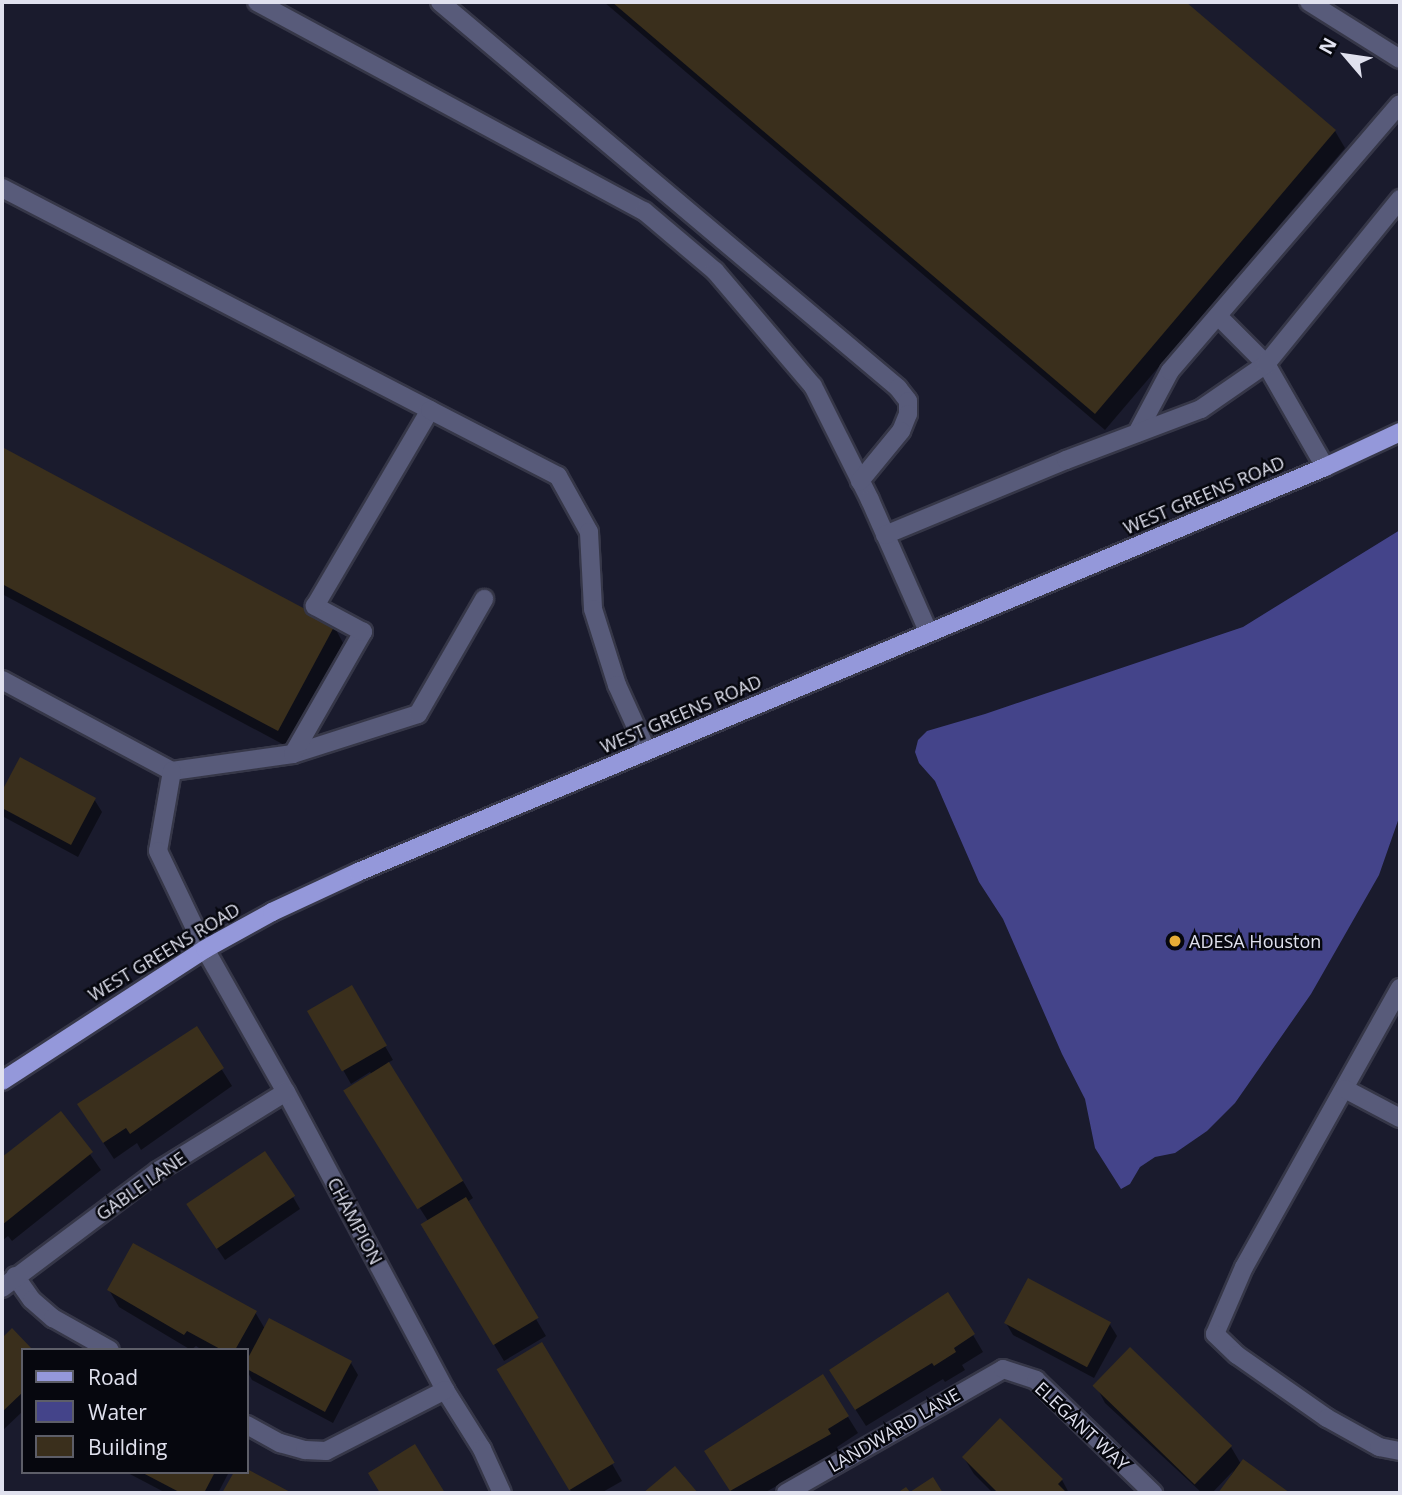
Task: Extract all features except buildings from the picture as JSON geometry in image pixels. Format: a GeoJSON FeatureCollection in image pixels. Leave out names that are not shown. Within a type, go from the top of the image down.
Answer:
{"type":"FeatureCollection","features":[{"type":"Feature","properties":{"kind":"main road","name":"WEST GREENS ROAD"},"geometry":{"type":"LineString","coordinates":[[2,1081],[205,949],[272,912],[358,872],[1325,467],[1400,432]]}},
{"type":"Feature","properties":{"kind":"street"},"geometry":{"type":"LineString","coordinates":[[257,2],[644,211],[715,271],[813,386],[860,481],[929,633]]}},
{"type":"Feature","properties":{"kind":"street"},"geometry":{"type":"LineString","coordinates":[[440,2],[898,388],[908,401],[908,414],[901,430],[860,481]]}},
{"type":"Feature","properties":{"kind":"street"},"geometry":{"type":"LineString","coordinates":[[1308,2],[1400,59]]}},
{"type":"Feature","properties":{"kind":"street"},"geometry":{"type":"LineString","coordinates":[[1138,433],[1170,371],[1400,104]]}},
{"type":"Feature","properties":{"kind":"street"},"geometry":{"type":"LineString","coordinates":[[2,188],[558,476],[589,532],[593,609],[617,685],[647,751]]}},
{"type":"Feature","properties":{"kind":"street"},"geometry":{"type":"LineString","coordinates":[[644,211],[662,189]]}},
{"type":"Feature","properties":{"kind":"street"},"geometry":{"type":"LineString","coordinates":[[885,535],[1201,409],[1266,365],[1400,199]]}},
{"type":"Feature","properties":{"kind":"street"},"geometry":{"type":"LineString","coordinates":[[1218,316],[1266,365],[1325,467]]}},
{"type":"Feature","properties":{"kind":"street"},"geometry":{"type":"LineString","coordinates":[[293,754],[363,632],[315,606],[430,410]]}},
{"type":"Feature","properties":{"kind":"street"},"geometry":{"type":"LineString","coordinates":[[2,680],[172,771],[293,754],[418,714],[484,599]]}},
{"type":"Feature","properties":{"kind":"street","name":"CHAMPION"},"geometry":{"type":"LineString","coordinates":[[172,771],[158,850],[205,949],[286,1092],[445,1390],[482,1449],[502,1493]]}},
{"type":"Feature","properties":{"kind":"street"},"geometry":{"type":"LineString","coordinates":[[1400,988],[1244,1267],[1215,1334],[1237,1355],[1327,1418],[1379,1447],[1400,1451]]}},
{"type":"Feature","properties":{"kind":"street"},"geometry":{"type":"LineString","coordinates":[[1345,1089],[1400,1118]]}},
{"type":"Feature","properties":{"kind":"street","name":"GABLE LANE"},"geometry":{"type":"LineString","coordinates":[[8,1282],[158,1171],[286,1092]]}},
{"type":"Feature","properties":{"kind":"street"},"geometry":{"type":"LineString","coordinates":[[8,1282],[53,1318],[106,1348]]}},
{"type":"Feature","properties":{"kind":"street","name":"LANDWARD LANE"},"geometry":{"type":"LineString","coordinates":[[786,1493],[1003,1369]]}},
{"type":"Feature","properties":{"kind":"street","name":"ELEGANT WAY"},"geometry":{"type":"LineString","coordinates":[[1003,1369],[1036,1380],[1153,1493]]}},
{"type":"Feature","properties":{"kind":"street"},"geometry":{"type":"LineString","coordinates":[[248,1426],[280,1443],[305,1450],[326,1451],[445,1390]]}},
{"type":"Feature","properties":{"kind":"water"},"geometry":{"type":"Polygon","coordinates":[[[1400,530],[1400,815],[1379,875],[1311,994],[1235,1103],[1207,1131],[1175,1153],[1155,1157],[1140,1167],[1130,1184],[1121,1189],[1095,1148],[1085,1099],[1062,1054],[1003,919],[979,882],[935,781],[919,763],[915,752],[918,740],[927,731],[1243,627],[1400,530]]]}},
{"type":"Feature","properties":{"kind":"place","name":"ADESA Houston"},"geometry":{"type":"Point","coordinates":[1175,941]}}]}
